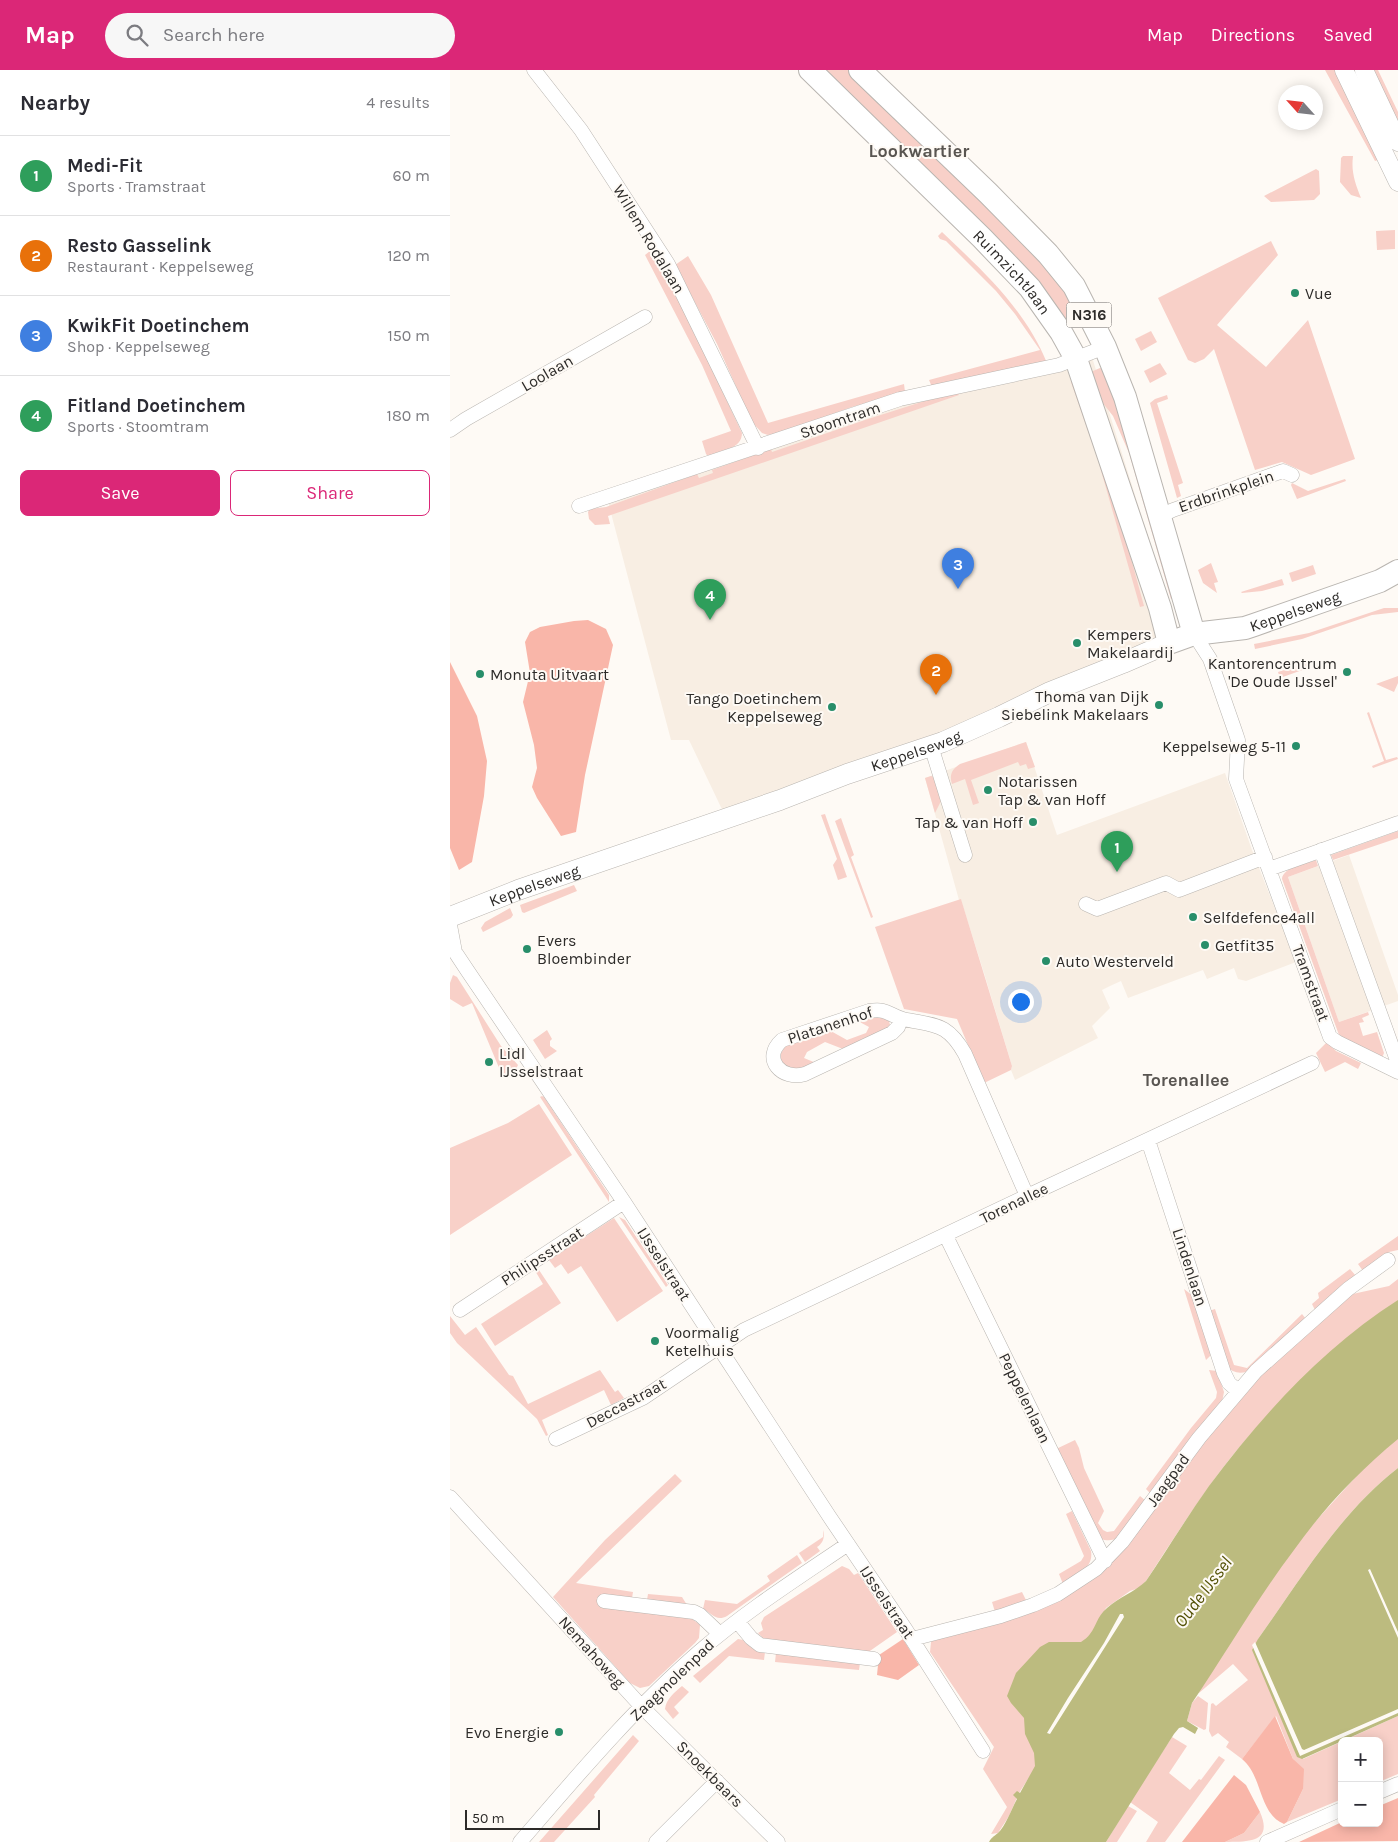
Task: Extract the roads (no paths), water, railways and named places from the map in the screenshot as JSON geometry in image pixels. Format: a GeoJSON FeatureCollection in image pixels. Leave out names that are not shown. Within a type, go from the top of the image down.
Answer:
{"type":"FeatureCollection","features":[{"type":"Feature","properties":{"kind":"main road","name":"Ruimzichtlaan"},"geometry":{"type":"LineString","coordinates":[[810,70],[982,238],[1030,288],[1061,332],[1076,359],[1160,608],[1169,643]]}},
{"type":"Feature","properties":{"kind":"main road","name":"N316"},"geometry":{"type":"LineString","coordinates":[[860,70],[988,193],[1048,254],[1074,286],[1105,347],[1125,397],[1194,634]]}},
{"type":"Feature","properties":{"kind":"main road","name":"Keppelseweg"},"geometry":{"type":"LineString","coordinates":[[450,917],[518,890],[931,746],[999,717],[1050,692],[1194,634],[1245,628],[1392,579]]}},
{"type":"Feature","properties":{"kind":"street","name":"Willem Rodalaan"},"geometry":{"type":"LineString","coordinates":[[534,70],[581,130],[668,264],[758,448]]}},
{"type":"Feature","properties":{"kind":"street"},"geometry":{"type":"LineString","coordinates":[[1344,70],[1398,182]]}},
{"type":"Feature","properties":{"kind":"street"},"geometry":{"type":"LineString","coordinates":[[1364,70],[1398,142]]}},
{"type":"Feature","properties":{"kind":"street","name":"Loolaan"},"geometry":{"type":"LineString","coordinates":[[450,430],[645,317]]}},
{"type":"Feature","properties":{"kind":"street","name":"Stoomtram"},"geometry":{"type":"LineString","coordinates":[[579,506],[758,448],[900,399],[1059,365],[1105,347]]}},
{"type":"Feature","properties":{"kind":"street","name":"Erdbrinkplein"},"geometry":{"type":"LineString","coordinates":[[1160,516],[1284,471],[1292,475]]}},
{"type":"Feature","properties":{"kind":"street","name":"Tramstraat"},"geometry":{"type":"LineString","coordinates":[[1194,634],[1210,659],[1236,734],[1238,740],[1236,779],[1330,1037],[1398,1072]]}},
{"type":"Feature","properties":{"kind":"street"},"geometry":{"type":"LineString","coordinates":[[931,746],[965,855]]}},
{"type":"Feature","properties":{"kind":"street"},"geometry":{"type":"LineString","coordinates":[[1086,904],[1097,909],[1166,883],[1179,890],[1267,863],[1321,850],[1398,823]]}},
{"type":"Feature","properties":{"kind":"street"},"geometry":{"type":"LineString","coordinates":[[1321,850],[1398,1063]]}},
{"type":"Feature","properties":{"kind":"street","name":"IJsselstraat"},"geometry":{"type":"LineString","coordinates":[[450,926],[456,952],[467,970],[624,1202],[912,1639],[983,1751]]}},
{"type":"Feature","properties":{"kind":"street","name":"Platanenhof"},"geometry":{"type":"LineString","coordinates":[[901,1018],[898,1027],[892,1033],[796,1077],[781,1071],[772,1057],[774,1050],[782,1040],[869,1011],[880,1009],[901,1018],[940,1026],[958,1041],[1027,1196]]}},
{"type":"Feature","properties":{"kind":"street","name":"Torenallee"},"geometry":{"type":"LineString","coordinates":[[719,1348],[744,1330],[1312,1063]]}},
{"type":"Feature","properties":{"kind":"street","name":"Lindenlaan"},"geometry":{"type":"LineString","coordinates":[[1148,1140],[1224,1373],[1229,1383],[1238,1390]]}},
{"type":"Feature","properties":{"kind":"street","name":"Philipsstraat"},"geometry":{"type":"LineString","coordinates":[[460,1310],[624,1202]]}},
{"type":"Feature","properties":{"kind":"street","name":"Peppelenlaan"},"geometry":{"type":"LineString","coordinates":[[946,1236],[1105,1561]]}},
{"type":"Feature","properties":{"kind":"street","name":"Jaagpad"},"geometry":{"type":"LineString","coordinates":[[912,1639],[1001,1616],[1033,1605],[1058,1594],[1083,1579],[1105,1561],[1122,1542],[1199,1438],[1256,1371],[1326,1307],[1368,1273],[1388,1260]]}},
{"type":"Feature","properties":{"kind":"street","name":"Deccastraat"},"geometry":{"type":"LineString","coordinates":[[556,1439],[643,1398],[719,1348]]}},
{"type":"Feature","properties":{"kind":"street","name":"Nemahoweg"},"geometry":{"type":"LineString","coordinates":[[450,1497],[642,1707]]}},
{"type":"Feature","properties":{"kind":"street","name":"Zaagmolenpad"},"geometry":{"type":"LineString","coordinates":[[520,1842],[600,1751],[681,1669],[720,1634],[760,1603],[848,1544]]}},
{"type":"Feature","properties":{"kind":"street"},"geometry":{"type":"LineString","coordinates":[[604,1601],[694,1612],[720,1634]]}},
{"type":"Feature","properties":{"kind":"street"},"geometry":{"type":"LineString","coordinates":[[737,1621],[751,1638],[760,1645],[874,1659]]}},
{"type":"Feature","properties":{"kind":"street","name":"Snoekbaars"},"geometry":{"type":"LineString","coordinates":[[642,1707],[778,1842]]}},
{"type":"Feature","properties":{"kind":"street"},"geometry":{"type":"LineString","coordinates":[[656,1842],[717,1781]]}},
{"type":"Feature","properties":{"kind":"street"},"geometry":{"type":"LineString","coordinates":[[1383,1790],[1398,1784]]}},
{"type":"Feature","properties":{"kind":"street"},"geometry":{"type":"LineString","coordinates":[[1268,1842],[1338,1811]]}},
{"type":"Feature","properties":{"kind":"water","name":"Oude IJssel"},"geometry":{"type":"Polygon","coordinates":[[[1398,1300],[1398,1439],[1369,1464],[1329,1505],[1280,1569],[1192,1703],[1187,1721],[1198,1728],[1195,1734],[1183,1727],[1179,1728],[1174,1734],[1106,1842],[989,1842],[1001,1830],[1017,1799],[1013,1795],[1017,1791],[1020,1793],[1035,1766],[1034,1753],[1025,1734],[1024,1718],[1007,1696],[1016,1673],[1040,1647],[1049,1642],[1081,1642],[1089,1635],[1107,1608],[1146,1581],[1209,1486],[1272,1409],[1295,1384],[1344,1339],[1398,1300]]]}},
{"type":"Feature","properties":{"kind":"water"},"geometry":{"type":"Polygon","coordinates":[[[1398,1468],[1398,1716],[1351,1737],[1338,1737],[1338,1743],[1302,1759],[1297,1757],[1252,1650],[1322,1548],[1339,1526],[1377,1486],[1398,1468]]]}},
{"type":"Feature","properties":{"kind":"place","name":"Vue"},"geometry":{"type":"Point","coordinates":[1295,293]}},
{"type":"Feature","properties":{"kind":"place","name":"KwikFit Doetinchem"},"geometry":{"type":"Point","coordinates":[958,589]}},
{"type":"Feature","properties":{"kind":"place","name":"Fitland Doetinchem"},"geometry":{"type":"Point","coordinates":[710,620]}},
{"type":"Feature","properties":{"kind":"place","name":"Kempers Makelaardij"},"geometry":{"type":"Point","coordinates":[1077,643]}},
{"type":"Feature","properties":{"kind":"place","name":"Kantorencentrum 'De Oude IJssel'"},"geometry":{"type":"Point","coordinates":[1347,672]}},
{"type":"Feature","properties":{"kind":"place","name":"Monuta Uitvaart"},"geometry":{"type":"Point","coordinates":[480,674]}},
{"type":"Feature","properties":{"kind":"place","name":"Resto Gasselink"},"geometry":{"type":"Point","coordinates":[936,695]}},
{"type":"Feature","properties":{"kind":"place","name":"Thoma van Dijk Siebelink Makelaars"},"geometry":{"type":"Point","coordinates":[1159,705]}},
{"type":"Feature","properties":{"kind":"place","name":"Tango Doetinchem Keppelseweg"},"geometry":{"type":"Point","coordinates":[832,707]}},
{"type":"Feature","properties":{"kind":"place","name":"Keppelseweg 5-11"},"geometry":{"type":"Point","coordinates":[1296,746]}},
{"type":"Feature","properties":{"kind":"place","name":"Notarissen Tap & van Hoff"},"geometry":{"type":"Point","coordinates":[988,790]}},
{"type":"Feature","properties":{"kind":"place","name":"Tap & van Hoff"},"geometry":{"type":"Point","coordinates":[1033,822]}},
{"type":"Feature","properties":{"kind":"place","name":"Medi-Fit"},"geometry":{"type":"Point","coordinates":[1117,872]}},
{"type":"Feature","properties":{"kind":"place","name":"Selfdefence4all"},"geometry":{"type":"Point","coordinates":[1193,917]}},
{"type":"Feature","properties":{"kind":"place","name":"Getfit35"},"geometry":{"type":"Point","coordinates":[1205,945]}},
{"type":"Feature","properties":{"kind":"place","name":"Evers Bloembinder"},"geometry":{"type":"Point","coordinates":[527,949]}},
{"type":"Feature","properties":{"kind":"place","name":"Auto Westerveld"},"geometry":{"type":"Point","coordinates":[1046,961]}},
{"type":"Feature","properties":{"kind":"place","name":"Lidl IJsselstraat"},"geometry":{"type":"Point","coordinates":[489,1062]}},
{"type":"Feature","properties":{"kind":"place","name":"Voormalig Ketelhuis"},"geometry":{"type":"Point","coordinates":[655,1341]}},
{"type":"Feature","properties":{"kind":"place","name":"Evo Energie"},"geometry":{"type":"Point","coordinates":[559,1732]}},
{"type":"Feature","properties":{"kind":"district","name":"Lookwartier"},"geometry":{"type":"Point","coordinates":[919,151]}},
{"type":"Feature","properties":{"kind":"district","name":"Torenallee"},"geometry":{"type":"Point","coordinates":[1186,1080]}}]}
